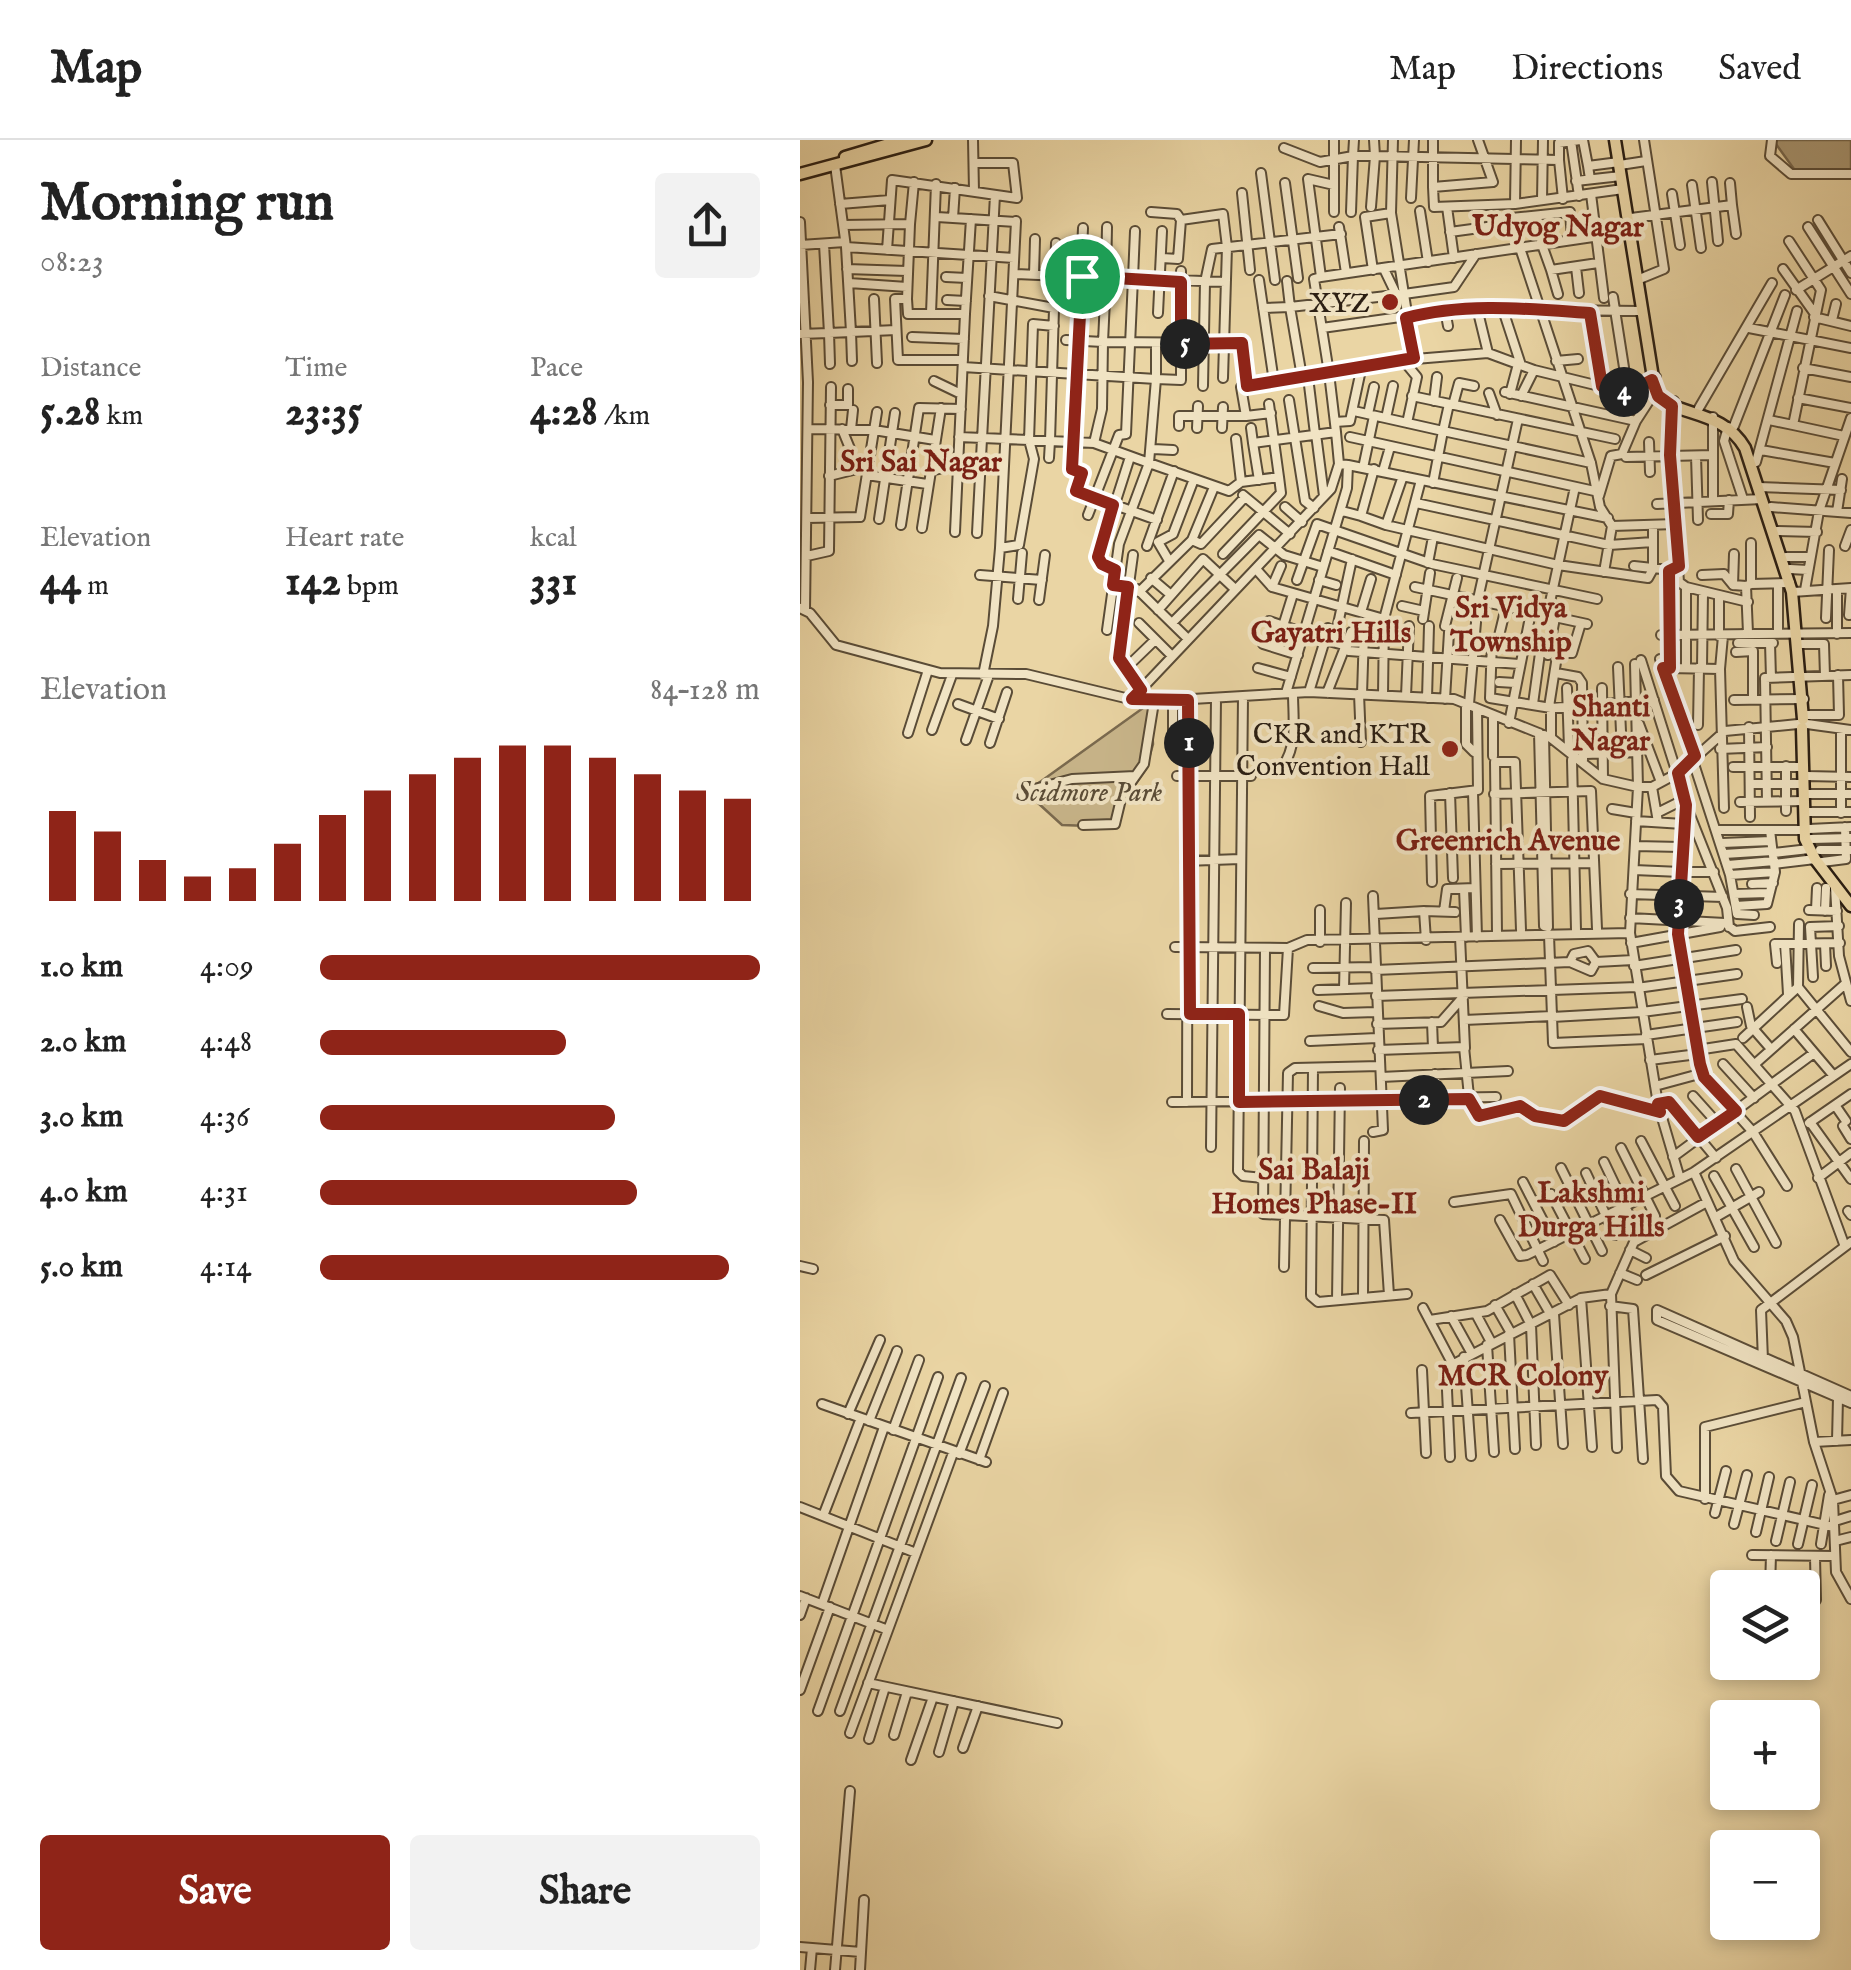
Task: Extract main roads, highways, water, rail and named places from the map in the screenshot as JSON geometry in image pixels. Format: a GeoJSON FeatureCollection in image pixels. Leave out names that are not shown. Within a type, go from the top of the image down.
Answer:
{"type":"FeatureCollection","features":[{"type":"Feature","properties":{"kind":"main road"},"geometry":{"type":"LineString","coordinates":[[800,171],[902,140]]}},
{"type":"Feature","properties":{"kind":"main road"},"geometry":{"type":"LineString","coordinates":[[800,171],[926,140]]}},
{"type":"Feature","properties":{"kind":"main road"},"geometry":{"type":"LineString","coordinates":[[1616,140],[1655,383]]}},
{"type":"Feature","properties":{"kind":"main road"},"geometry":{"type":"LineString","coordinates":[[1623,189],[1642,278],[1641,312],[1655,383],[1673,404],[1731,426],[1745,448],[1778,531],[1790,570],[1800,637],[1806,789],[1813,845],[1826,888],[1850,898]]}},
{"type":"Feature","properties":{"kind":"main road"},"geometry":{"type":"LineString","coordinates":[[1673,404],[1699,408],[1731,426],[1758,456],[1764,494],[1792,588]]}},
{"type":"Feature","properties":{"kind":"main road"},"geometry":{"type":"LineString","coordinates":[[1813,845],[1850,898]]}},
{"type":"Feature","properties":{"kind":"place","name":"XYZ"},"geometry":{"type":"Point","coordinates":[1390,302]}},
{"type":"Feature","properties":{"kind":"place","name":"CKR and KTR Convention Hall"},"geometry":{"type":"Point","coordinates":[1450,749]}},
{"type":"Feature","properties":{"kind":"district","name":"Udyog Nagar"},"geometry":{"type":"Point","coordinates":[1558,226]}},
{"type":"Feature","properties":{"kind":"district","name":"Sri Sai Nagar"},"geometry":{"type":"Point","coordinates":[921,461]}},
{"type":"Feature","properties":{"kind":"district","name":"Sri Vidya Township"},"geometry":{"type":"Point","coordinates":[1511,624]}},
{"type":"Feature","properties":{"kind":"district","name":"Gayatri Hills"},"geometry":{"type":"Point","coordinates":[1331,632]}},
{"type":"Feature","properties":{"kind":"district","name":"Shanti Nagar"},"geometry":{"type":"Point","coordinates":[1611,723]}},
{"type":"Feature","properties":{"kind":"district","name":"Greenrich Avenue"},"geometry":{"type":"Point","coordinates":[1508,840]}},
{"type":"Feature","properties":{"kind":"district","name":"Sai Balaji Homes Phase-II"},"geometry":{"type":"Point","coordinates":[1314,1186]}},
{"type":"Feature","properties":{"kind":"district","name":"Lakshmi Durga Hills"},"geometry":{"type":"Point","coordinates":[1591,1209]}},
{"type":"Feature","properties":{"kind":"district","name":"MCR Colony"},"geometry":{"type":"Point","coordinates":[1523,1375]}},
{"type":"Feature","properties":{"kind":"park label","name":"Scidmore Park"},"geometry":{"type":"Point","coordinates":[1089,791]}}]}
